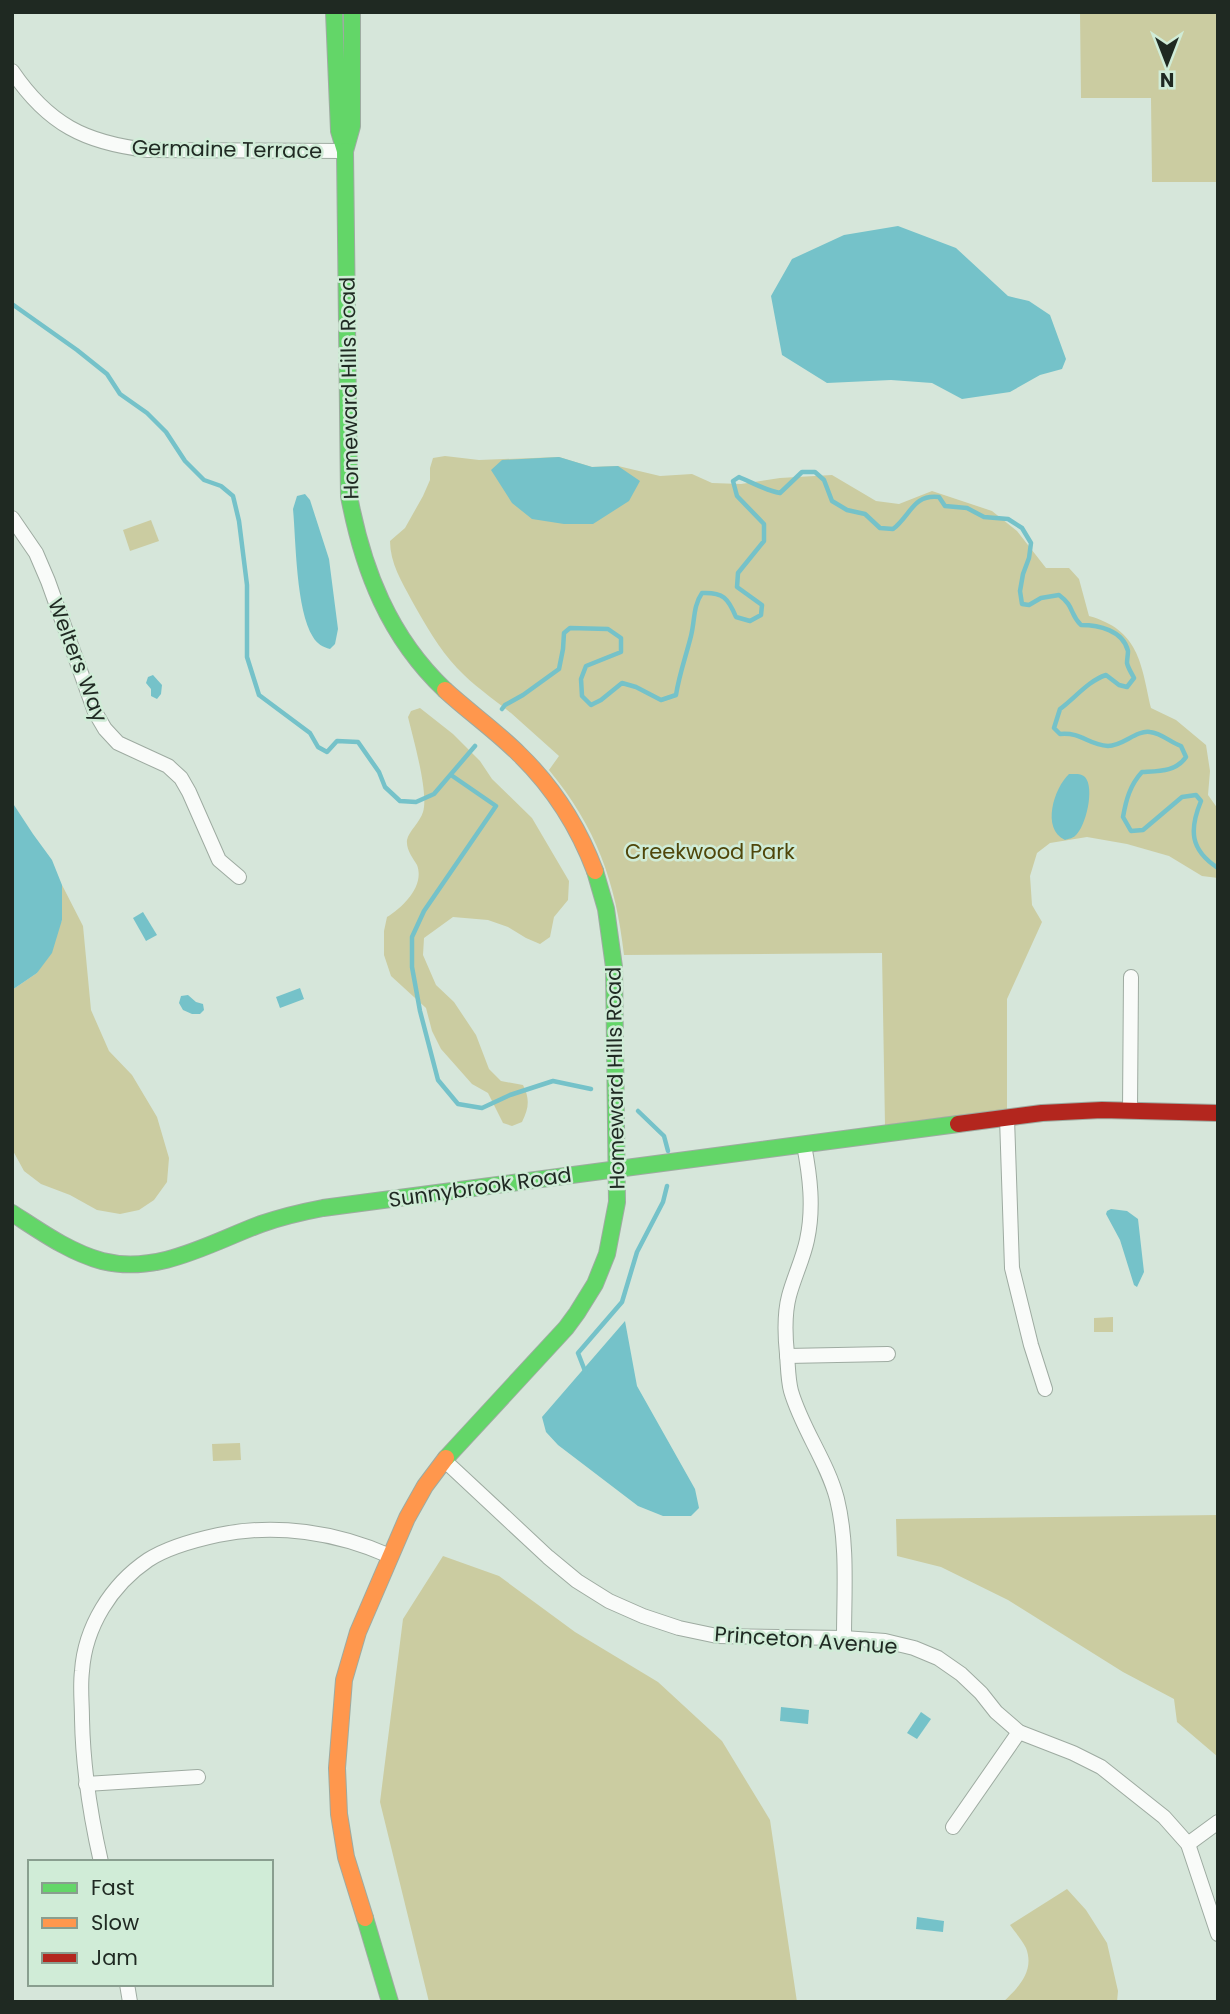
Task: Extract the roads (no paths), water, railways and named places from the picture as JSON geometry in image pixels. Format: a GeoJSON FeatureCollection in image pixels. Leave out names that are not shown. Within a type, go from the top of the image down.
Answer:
{"type":"FeatureCollection","features":[{"type":"Feature","properties":{"kind":"street","name":"Homeward Hills Road"},"geometry":{"type":"LineString","coordinates":[[334,12],[339,131],[345,151]]}},
{"type":"Feature","properties":{"kind":"street","name":"Homeward Hills Road"},"geometry":{"type":"LineString","coordinates":[[352,12],[352,126],[345,151],[347,465],[349,496],[358,545],[376,594],[403,643],[432,678],[529,763],[553,792],[573,823],[604,894],[615,970],[616,1223],[599,1280],[566,1328],[444,1461],[425,1486],[407,1518],[358,1632],[344,1680],[337,1768],[339,1814],[346,1857],[390,2002]]}},
{"type":"Feature","properties":{"kind":"street","name":"Germaine Terrace"},"geometry":{"type":"LineString","coordinates":[[12,71],[40,106],[64,125],[89,138],[118,147],[148,150],[345,151]]}},
{"type":"Feature","properties":{"kind":"street","name":"Welters Way"},"geometry":{"type":"LineString","coordinates":[[12,518],[36,553],[95,712],[105,729],[118,743],[168,766],[181,778],[219,860],[239,877]]}},
{"type":"Feature","properties":{"kind":"street"},"geometry":{"type":"LineString","coordinates":[[1130,1110],[1131,977]]}},
{"type":"Feature","properties":{"kind":"street","name":"Sunnybrook Road"},"geometry":{"type":"LineString","coordinates":[[12,1213],[82,1255],[129,1266],[177,1257],[262,1223],[300,1212],[344,1205],[1072,1110],[1218,1113]]}},
{"type":"Feature","properties":{"kind":"street"},"geometry":{"type":"LineString","coordinates":[[1007,1118],[1012,1268],[1045,1390]]}},
{"type":"Feature","properties":{"kind":"street"},"geometry":{"type":"LineString","coordinates":[[804,1145],[811,1214],[807,1242],[788,1298],[785,1328],[787,1356],[791,1391],[836,1498],[843,1554],[844,1638]]}},
{"type":"Feature","properties":{"kind":"street"},"geometry":{"type":"LineString","coordinates":[[787,1356],[888,1354]]}},
{"type":"Feature","properties":{"kind":"street","name":"Princeton Avenue"},"geometry":{"type":"LineString","coordinates":[[444,1461],[577,1581],[609,1601],[643,1616],[716,1636],[885,1641],[914,1648],[938,1658],[961,1674],[996,1712],[1019,1732],[1101,1767],[1164,1817],[1188,1844],[1218,1934]]}},
{"type":"Feature","properties":{"kind":"street"},"geometry":{"type":"LineString","coordinates":[[101,1860],[91,1816],[83,1755],[82,1670],[96,1618],[110,1596],[127,1577],[149,1559],[174,1548],[239,1531],[276,1529],[311,1532],[344,1539],[390,1556]]}},
{"type":"Feature","properties":{"kind":"street"},"geometry":{"type":"LineString","coordinates":[[953,1827],[1019,1732]]}},
{"type":"Feature","properties":{"kind":"street"},"geometry":{"type":"LineString","coordinates":[[86,1784],[198,1777]]}},
{"type":"Feature","properties":{"kind":"street"},"geometry":{"type":"LineString","coordinates":[[1188,1844],[1218,1822]]}},
{"type":"Feature","properties":{"kind":"water"},"geometry":{"type":"Polygon","coordinates":[[[898,226],[956,248],[1008,296],[1029,301],[1050,315],[1066,359],[1062,369],[1040,375],[1010,392],[962,399],[932,383],[891,380],[827,383],[782,355],[771,296],[792,259],[844,235],[898,226]]]}},
{"type":"Feature","properties":{"kind":"water"},"geometry":{"type":"Polygon","coordinates":[[[559,457],[592,467],[618,466],[640,481],[629,501],[593,524],[564,524],[532,519],[512,503],[491,470],[502,460],[559,457]]]}},
{"type":"Feature","properties":{"kind":"water"},"geometry":{"type":"Polygon","coordinates":[[[305,494],[310,500],[329,559],[338,629],[335,644],[330,649],[320,645],[313,637],[307,625],[300,593],[293,509],[297,496],[305,494]]]}},
{"type":"Feature","properties":{"kind":"water"},"geometry":{"type":"Polygon","coordinates":[[[153,675],[162,685],[157,699],[151,696],[151,689],[146,683],[148,677],[153,675]]]}},
{"type":"Feature","properties":{"kind":"water"},"geometry":{"type":"Polygon","coordinates":[[[1069,774],[1085,777],[1089,798],[1083,825],[1074,837],[1065,840],[1053,827],[1052,808],[1059,789],[1069,774]]]}},
{"type":"Feature","properties":{"kind":"water"},"geometry":{"type":"Polygon","coordinates":[[[12,802],[52,860],[62,885],[62,920],[52,953],[37,973],[12,990],[12,802]]]}},
{"type":"Feature","properties":{"kind":"water"},"geometry":{"type":"Polygon","coordinates":[[[143,912],[157,935],[146,941],[133,918],[143,912]]]}},
{"type":"Feature","properties":{"kind":"water"},"geometry":{"type":"Polygon","coordinates":[[[300,988],[304,999],[280,1008],[276,997],[300,988]]]}},
{"type":"Feature","properties":{"kind":"water"},"geometry":{"type":"Polygon","coordinates":[[[188,995],[203,1004],[204,1010],[200,1014],[183,1010],[179,1003],[181,996],[188,995]]]}},
{"type":"Feature","properties":{"kind":"water"},"geometry":{"type":"Polygon","coordinates":[[[1111,1209],[1127,1211],[1138,1219],[1144,1272],[1137,1287],[1134,1285],[1120,1240],[1106,1214],[1111,1209]]]}},
{"type":"Feature","properties":{"kind":"water"},"geometry":{"type":"Polygon","coordinates":[[[625,1321],[637,1386],[695,1489],[699,1508],[691,1516],[663,1516],[638,1506],[558,1445],[546,1432],[542,1417],[625,1321]]]}},
{"type":"Feature","properties":{"kind":"water"},"geometry":{"type":"Polygon","coordinates":[[[781,1707],[809,1710],[808,1724],[780,1721],[781,1707]]]}},
{"type":"Feature","properties":{"kind":"water"},"geometry":{"type":"Polygon","coordinates":[[[921,1712],[931,1719],[917,1739],[907,1733],[921,1712]]]}},
{"type":"Feature","properties":{"kind":"water"},"geometry":{"type":"Polygon","coordinates":[[[917,1917],[944,1921],[943,1932],[916,1929],[917,1917]]]}},
{"type":"Feature","properties":{"kind":"waterway"},"geometry":{"type":"LineString","coordinates":[[12,304],[107,374],[120,394],[147,413],[166,432],[185,461],[204,480],[221,486],[233,496],[247,585],[247,657],[259,695],[310,733],[318,747],[327,752],[337,741],[358,742],[379,772],[385,787],[400,801],[416,802],[434,794],[475,746]]}},
{"type":"Feature","properties":{"kind":"waterway"},"geometry":{"type":"LineString","coordinates":[[502,709],[559,669],[564,633],[570,628],[608,629],[621,638],[621,652],[586,666],[581,679],[582,696],[591,705],[622,683],[661,700],[676,695],[696,608],[702,593],[720,595],[730,605],[736,617],[750,621],[761,615],[762,605],[737,587],[738,573],[764,541],[764,524],[737,496],[733,481],[739,477],[780,493],[802,472],[815,472],[824,480],[832,501],[847,510],[865,514],[880,528],[893,529],[918,502],[939,497],[945,506],[967,508],[984,517],[1008,519],[1022,528],[1031,543],[1020,591],[1022,604],[1029,605],[1041,598],[1059,595],[1081,625],[1109,630],[1121,638],[1128,651],[1127,663],[1134,678],[1127,687],[1119,685],[1106,675],[1093,681],[1060,709],[1054,728],[1060,734],[1074,735],[1108,746],[1145,732],[1158,734],[1181,746],[1186,757],[1177,766],[1142,772],[1129,793],[1123,817],[1131,831],[1143,830],[1182,797],[1196,795],[1201,801],[1195,821],[1194,839],[1202,854],[1218,868]]}},
{"type":"Feature","properties":{"kind":"waterway"},"geometry":{"type":"LineString","coordinates":[[451,775],[496,806],[424,911],[412,937],[412,967],[438,1080],[458,1104],[482,1108],[510,1095],[553,1081],[591,1089]]}},
{"type":"Feature","properties":{"kind":"waterway"},"geometry":{"type":"LineString","coordinates":[[638,1111],[664,1136],[668,1151]]}},
{"type":"Feature","properties":{"kind":"waterway"},"geometry":{"type":"LineString","coordinates":[[585,1371],[578,1353],[622,1302],[637,1252],[663,1202],[667,1186]]}},
{"type":"Feature","properties":{"kind":"park label","name":"Creekwood Park"},"geometry":{"type":"Point","coordinates":[710,851]}}]}
